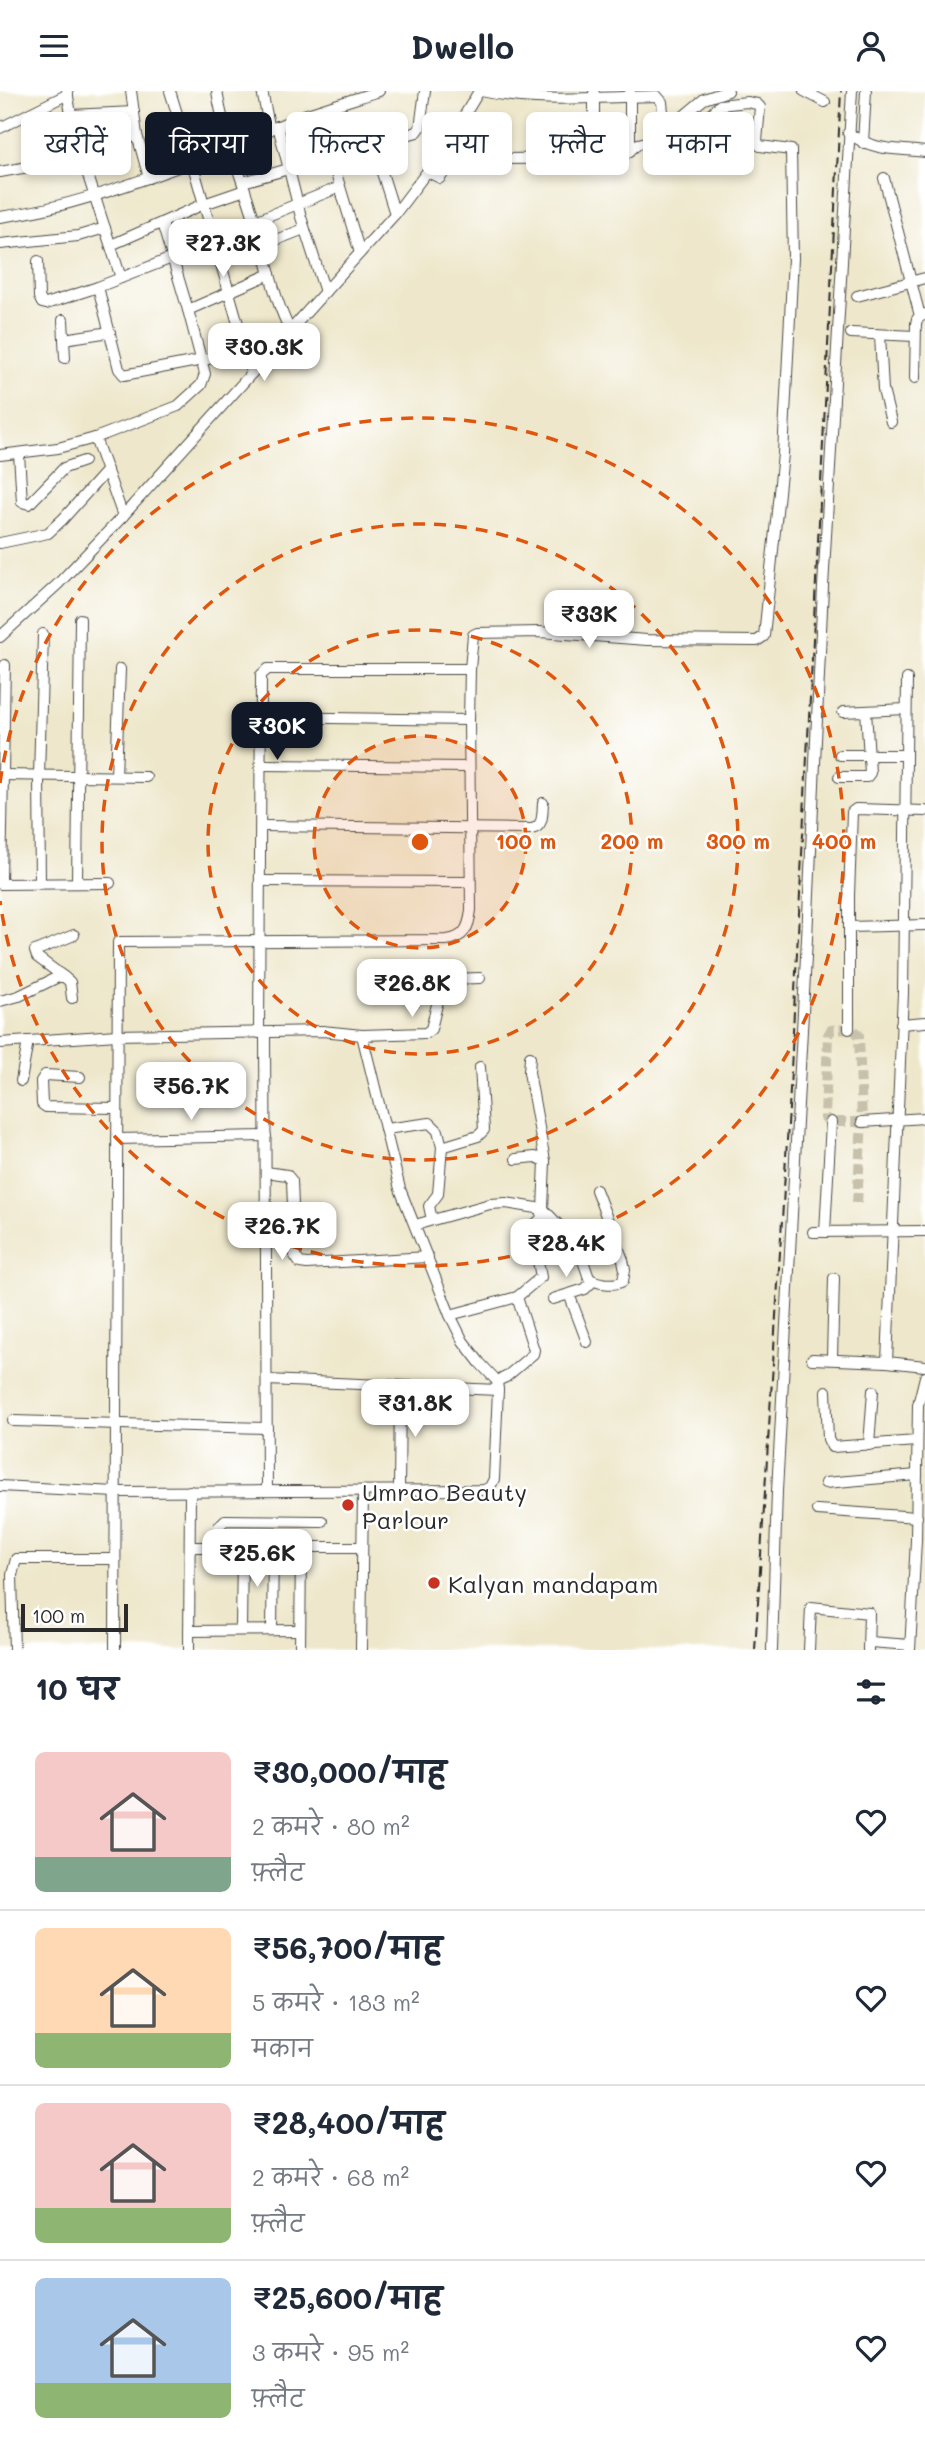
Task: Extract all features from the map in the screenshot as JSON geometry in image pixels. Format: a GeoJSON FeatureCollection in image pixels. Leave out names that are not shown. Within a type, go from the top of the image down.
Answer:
{"type":"FeatureCollection","features":[{"type":"Feature","properties":{"kind":"street"},"geometry":{"type":"LineString","coordinates":[[131,91],[137,135],[149,178]]}},
{"type":"Feature","properties":{"kind":"street"},"geometry":{"type":"LineString","coordinates":[[170,91],[177,112]]}},
{"type":"Feature","properties":{"kind":"street"},"geometry":{"type":"LineString","coordinates":[[217,91],[222,112]]}},
{"type":"Feature","properties":{"kind":"street"},"geometry":{"type":"LineString","coordinates":[[262,91],[286,161]]}},
{"type":"Feature","properties":{"kind":"street"},"geometry":{"type":"LineString","coordinates":[[274,128],[304,115],[379,91]]}},
{"type":"Feature","properties":{"kind":"street"},"geometry":{"type":"LineString","coordinates":[[408,134],[417,132],[420,128],[425,91]]}},
{"type":"Feature","properties":{"kind":"street"},"geometry":{"type":"LineString","coordinates":[[468,112],[480,91],[517,98],[629,94],[660,97],[664,122],[674,124],[704,99],[728,91]]}},
{"type":"Feature","properties":{"kind":"street"},"geometry":{"type":"LineString","coordinates":[[804,91],[825,102]]}},
{"type":"Feature","properties":{"kind":"street"},"geometry":{"type":"LineString","coordinates":[[772,1650],[777,1491],[852,91]]}},
{"type":"Feature","properties":{"kind":"street"},"geometry":{"type":"LineString","coordinates":[[863,143],[867,91]]}},
{"type":"Feature","properties":{"kind":"street"},"geometry":{"type":"LineString","coordinates":[[0,128],[67,92],[70,112]]}},
{"type":"Feature","properties":{"kind":"street"},"geometry":{"type":"LineString","coordinates":[[594,94],[594,112]]}},
{"type":"Feature","properties":{"kind":"street"},"geometry":{"type":"LineString","coordinates":[[629,94],[630,151]]}},
{"type":"Feature","properties":{"kind":"street"},"geometry":{"type":"LineString","coordinates":[[115,1650],[118,942],[454,939],[466,931],[470,923],[470,669],[471,638],[477,632],[540,632],[630,640],[757,641],[761,640],[765,632],[783,454],[793,258],[792,153],[785,148],[760,146],[757,141],[760,107],[747,102],[720,105],[692,132],[650,140],[630,151]]}},
{"type":"Feature","properties":{"kind":"street"},"geometry":{"type":"LineString","coordinates":[[848,133],[863,143],[892,150],[925,152]]}},
{"type":"Feature","properties":{"kind":"street"},"geometry":{"type":"LineString","coordinates":[[131,137],[137,135]]}},
{"type":"Feature","properties":{"kind":"street"},"geometry":{"type":"LineString","coordinates":[[0,172],[21,169]]}},
{"type":"Feature","properties":{"kind":"street"},"geometry":{"type":"LineString","coordinates":[[111,245],[286,170]]}},
{"type":"Feature","properties":{"kind":"street"},"geometry":{"type":"LineString","coordinates":[[88,175],[121,278]]}},
{"type":"Feature","properties":{"kind":"street"},"geometry":{"type":"LineString","coordinates":[[0,217],[33,213],[95,197],[157,175]]}},
{"type":"Feature","properties":{"kind":"street"},"geometry":{"type":"LineString","coordinates":[[196,175],[252,373]]}},
{"type":"Feature","properties":{"kind":"street"},"geometry":{"type":"LineString","coordinates":[[240,175],[278,303],[290,332]]}},
{"type":"Feature","properties":{"kind":"street"},"geometry":{"type":"LineString","coordinates":[[290,175],[304,229],[325,292]]}},
{"type":"Feature","properties":{"kind":"street"},"geometry":{"type":"LineString","coordinates":[[336,175],[360,253]]}},
{"type":"Feature","properties":{"kind":"street"},"geometry":{"type":"LineString","coordinates":[[383,175],[396,214]]}},
{"type":"Feature","properties":{"kind":"street"},"geometry":{"type":"LineString","coordinates":[[0,636],[58,584],[123,516],[396,214],[426,175]]}},
{"type":"Feature","properties":{"kind":"street"},"geometry":{"type":"LineString","coordinates":[[884,178],[911,282],[923,315],[916,324],[915,378]]}},
{"type":"Feature","properties":{"kind":"street"},"geometry":{"type":"LineString","coordinates":[[38,261],[39,297],[42,303],[98,287],[340,187]]}},
{"type":"Feature","properties":{"kind":"street"},"geometry":{"type":"LineString","coordinates":[[0,455],[58,448],[95,437],[183,403],[204,380],[188,310],[162,223]]}},
{"type":"Feature","properties":{"kind":"street"},"geometry":{"type":"LineString","coordinates":[[0,244],[78,236],[105,228]]}},
{"type":"Feature","properties":{"kind":"street"},"geometry":{"type":"LineString","coordinates":[[263,245],[304,229]]}},
{"type":"Feature","properties":{"kind":"street"},"geometry":{"type":"LineString","coordinates":[[188,310],[270,274]]}},
{"type":"Feature","properties":{"kind":"street"},"geometry":{"type":"LineString","coordinates":[[857,296],[925,278]]}},
{"type":"Feature","properties":{"kind":"street"},"geometry":{"type":"LineString","coordinates":[[98,287],[119,369],[124,376],[201,360],[246,347]]}},
{"type":"Feature","properties":{"kind":"street"},"geometry":{"type":"LineString","coordinates":[[63,320],[65,358]]}},
{"type":"Feature","properties":{"kind":"street"},"geometry":{"type":"LineString","coordinates":[[64,339],[110,332]]}},
{"type":"Feature","properties":{"kind":"street"},"geometry":{"type":"LineString","coordinates":[[851,333],[915,336]]}},
{"type":"Feature","properties":{"kind":"street"},"geometry":{"type":"LineString","coordinates":[[880,335],[883,390],[891,422]]}},
{"type":"Feature","properties":{"kind":"street"},"geometry":{"type":"LineString","coordinates":[[95,437],[123,516]]}},
{"type":"Feature","properties":{"kind":"street"},"geometry":{"type":"LineString","coordinates":[[19,454],[22,502],[29,504],[64,468],[84,461]]}},
{"type":"Feature","properties":{"kind":"street"},"geometry":{"type":"LineString","coordinates":[[0,543],[48,533],[107,470]]}},
{"type":"Feature","properties":{"kind":"street"},"geometry":{"type":"LineString","coordinates":[[77,883],[80,619]]}},
{"type":"Feature","properties":{"kind":"street"},"geometry":{"type":"LineString","coordinates":[[40,883],[39,776],[43,635]]}},
{"type":"Feature","properties":{"kind":"street"},"geometry":{"type":"LineString","coordinates":[[5,665],[1,883],[110,883]]}},
{"type":"Feature","properties":{"kind":"street"},"geometry":{"type":"LineString","coordinates":[[116,776],[120,669]]}},
{"type":"Feature","properties":{"kind":"street"},"geometry":{"type":"LineString","coordinates":[[267,1491],[266,1136],[259,941],[261,675],[268,669],[470,669]]}},
{"type":"Feature","properties":{"kind":"street"},"geometry":{"type":"LineString","coordinates":[[887,1362],[904,925],[906,679]]}},
{"type":"Feature","properties":{"kind":"street"},"geometry":{"type":"LineString","coordinates":[[843,712],[906,709]]}},
{"type":"Feature","properties":{"kind":"street"},"geometry":{"type":"LineString","coordinates":[[839,777],[869,776],[866,711]]}},
{"type":"Feature","properties":{"kind":"street"},"geometry":{"type":"LineString","coordinates":[[261,717],[469,720]]}},
{"type":"Feature","properties":{"kind":"street"},"geometry":{"type":"LineString","coordinates":[[840,755],[905,755]]}},
{"type":"Feature","properties":{"kind":"street"},"geometry":{"type":"LineString","coordinates":[[261,765],[469,767]]}},
{"type":"Feature","properties":{"kind":"street"},"geometry":{"type":"LineString","coordinates":[[2,775],[146,777]]}},
{"type":"Feature","properties":{"kind":"street"},"geometry":{"type":"LineString","coordinates":[[261,826],[536,828],[541,822],[542,803]]}},
{"type":"Feature","properties":{"kind":"street"},"geometry":{"type":"LineString","coordinates":[[849,1029],[852,812],[856,809],[925,811]]}},
{"type":"Feature","properties":{"kind":"street"},"geometry":{"type":"LineString","coordinates":[[260,881],[470,882]]}},
{"type":"Feature","properties":{"kind":"street"},"geometry":{"type":"LineString","coordinates":[[849,927],[925,925]]}},
{"type":"Feature","properties":{"kind":"street"},"geometry":{"type":"LineString","coordinates":[[72,999],[70,982],[40,960],[35,951],[74,935]]}},
{"type":"Feature","properties":{"kind":"street"},"geometry":{"type":"LineString","coordinates":[[0,1001],[13,999],[58,977],[64,977]]}},
{"type":"Feature","properties":{"kind":"street"},"geometry":{"type":"LineString","coordinates":[[422,981],[480,978]]}},
{"type":"Feature","properties":{"kind":"street"},"geometry":{"type":"LineString","coordinates":[[0,1043],[117,1035],[322,1031],[362,1035],[426,1033],[431,1029],[443,980]]}},
{"type":"Feature","properties":{"kind":"street"},"geometry":{"type":"LineString","coordinates":[[901,1024],[925,1022]]}},
{"type":"Feature","properties":{"kind":"street"},"geometry":{"type":"LineString","coordinates":[[0,1486],[116,1492],[399,1492],[480,1490],[490,1487],[494,1479],[498,1385],[463,1341],[450,1315],[400,1189],[362,1035]]}},
{"type":"Feature","properties":{"kind":"street"},"geometry":{"type":"LineString","coordinates":[[21,1081],[28,1041]]}},
{"type":"Feature","properties":{"kind":"street"},"geometry":{"type":"LineString","coordinates":[[450,1315],[517,1297],[541,1277],[532,1227],[541,1219],[544,1209],[545,1161],[529,1072],[530,1057]]}},
{"type":"Feature","properties":{"kind":"street"},"geometry":{"type":"LineString","coordinates":[[442,1147],[478,1136],[484,1130],[480,1067]]}},
{"type":"Feature","properties":{"kind":"street"},"geometry":{"type":"LineString","coordinates":[[80,1077],[45,1075],[41,1080],[42,1104],[46,1107],[117,1108]]}},
{"type":"Feature","properties":{"kind":"street"},"geometry":{"type":"LineString","coordinates":[[862,1122],[925,1118]]}},
{"type":"Feature","properties":{"kind":"street"},"geometry":{"type":"LineString","coordinates":[[831,1122],[819,1232],[925,1231]]}},
{"type":"Feature","properties":{"kind":"street"},"geometry":{"type":"LineString","coordinates":[[385,1129],[430,1123],[438,1131],[442,1147],[438,1194],[429,1206],[432,1220]]}},
{"type":"Feature","properties":{"kind":"street"},"geometry":{"type":"LineString","coordinates":[[117,1139],[266,1136]]}},
{"type":"Feature","properties":{"kind":"street"},"geometry":{"type":"LineString","coordinates":[[516,1159],[535,1157],[545,1161]]}},
{"type":"Feature","properties":{"kind":"street"},"geometry":{"type":"LineString","coordinates":[[266,1172],[287,1175],[292,1181],[295,1256],[300,1262],[307,1264],[428,1257]]}},
{"type":"Feature","properties":{"kind":"street"},"geometry":{"type":"LineString","coordinates":[[415,1225],[490,1204],[506,1203],[544,1209],[573,1240],[579,1249],[586,1273],[593,1281],[620,1283],[625,1277],[625,1270],[596,1190]]}},
{"type":"Feature","properties":{"kind":"street"},"geometry":{"type":"LineString","coordinates":[[832,1359],[834,1278]]}},
{"type":"Feature","properties":{"kind":"street"},"geometry":{"type":"LineString","coordinates":[[553,1299],[586,1289],[593,1281]]}},
{"type":"Feature","properties":{"kind":"street"},"geometry":{"type":"LineString","coordinates":[[569,1294],[587,1342]]}},
{"type":"Feature","properties":{"kind":"street"},"geometry":{"type":"LineString","coordinates":[[267,1380],[400,1385],[498,1385],[533,1354],[534,1350],[517,1297]]}},
{"type":"Feature","properties":{"kind":"street"},"geometry":{"type":"LineString","coordinates":[[812,1359],[925,1366]]}},
{"type":"Feature","properties":{"kind":"street"},"geometry":{"type":"LineString","coordinates":[[809,1650],[811,1607],[869,1613],[869,1646],[910,1647],[921,1541],[916,1517],[918,1405],[923,1394],[925,1377]]}},
{"type":"Feature","properties":{"kind":"street"},"geometry":{"type":"LineString","coordinates":[[399,1492],[400,1385]]}},
{"type":"Feature","properties":{"kind":"street"},"geometry":{"type":"LineString","coordinates":[[826,1391],[830,1444],[836,1447],[917,1441]]}},
{"type":"Feature","properties":{"kind":"street"},"geometry":{"type":"LineString","coordinates":[[869,1445],[873,1391]]}},
{"type":"Feature","properties":{"kind":"street"},"geometry":{"type":"LineString","coordinates":[[13,1421],[267,1428]]}},
{"type":"Feature","properties":{"kind":"street"},"geometry":{"type":"LineString","coordinates":[[825,1483],[917,1475]]}},
{"type":"Feature","properties":{"kind":"street"},"geometry":{"type":"LineString","coordinates":[[189,1650],[190,1491]]}},
{"type":"Feature","properties":{"kind":"street"},"geometry":{"type":"LineString","coordinates":[[361,1650],[363,1492]]}},
{"type":"Feature","properties":{"kind":"street"},"geometry":{"type":"LineString","coordinates":[[817,1510],[916,1517]]}},
{"type":"Feature","properties":{"kind":"street"},"geometry":{"type":"LineString","coordinates":[[220,1547],[219,1527],[225,1520],[322,1521]]}},
{"type":"Feature","properties":{"kind":"street"},"geometry":{"type":"LineString","coordinates":[[190,1547],[362,1547]]}},
{"type":"Feature","properties":{"kind":"street"},"geometry":{"type":"LineString","coordinates":[[241,1630],[242,1547]]}},
{"type":"Feature","properties":{"kind":"street"},"geometry":{"type":"LineString","coordinates":[[272,1630],[274,1547]]}},
{"type":"Feature","properties":{"kind":"street"},"geometry":{"type":"LineString","coordinates":[[300,1650],[302,1547]]}},
{"type":"Feature","properties":{"kind":"street"},"geometry":{"type":"LineString","coordinates":[[14,1650],[12,1583],[16,1559],[115,1559]]}},
{"type":"Feature","properties":{"kind":"street"},"geometry":{"type":"LineString","coordinates":[[912,1612],[925,1612]]}},
{"type":"Feature","properties":{"kind":"street"},"geometry":{"type":"LineString","coordinates":[[189,1630],[300,1630]]}},
{"type":"Feature","properties":{"kind":"tunnel"},"geometry":{"type":"LineString","coordinates":[[857,1203],[862,1122],[859,1035],[853,1029],[831,1030],[828,1035],[825,1118],[831,1122],[862,1122]]}},
{"type":"Feature","properties":{"kind":"railway"},"geometry":{"type":"LineString","coordinates":[[755,1650],[789,1109],[841,91]]}},
{"type":"Feature","properties":{"kind":"place","name":"Umrao Beauty Parlour"},"geometry":{"type":"Point","coordinates":[348,1505]}},
{"type":"Feature","properties":{"kind":"place","name":"Kalyan mandapam"},"geometry":{"type":"Point","coordinates":[434,1583]}}]}
